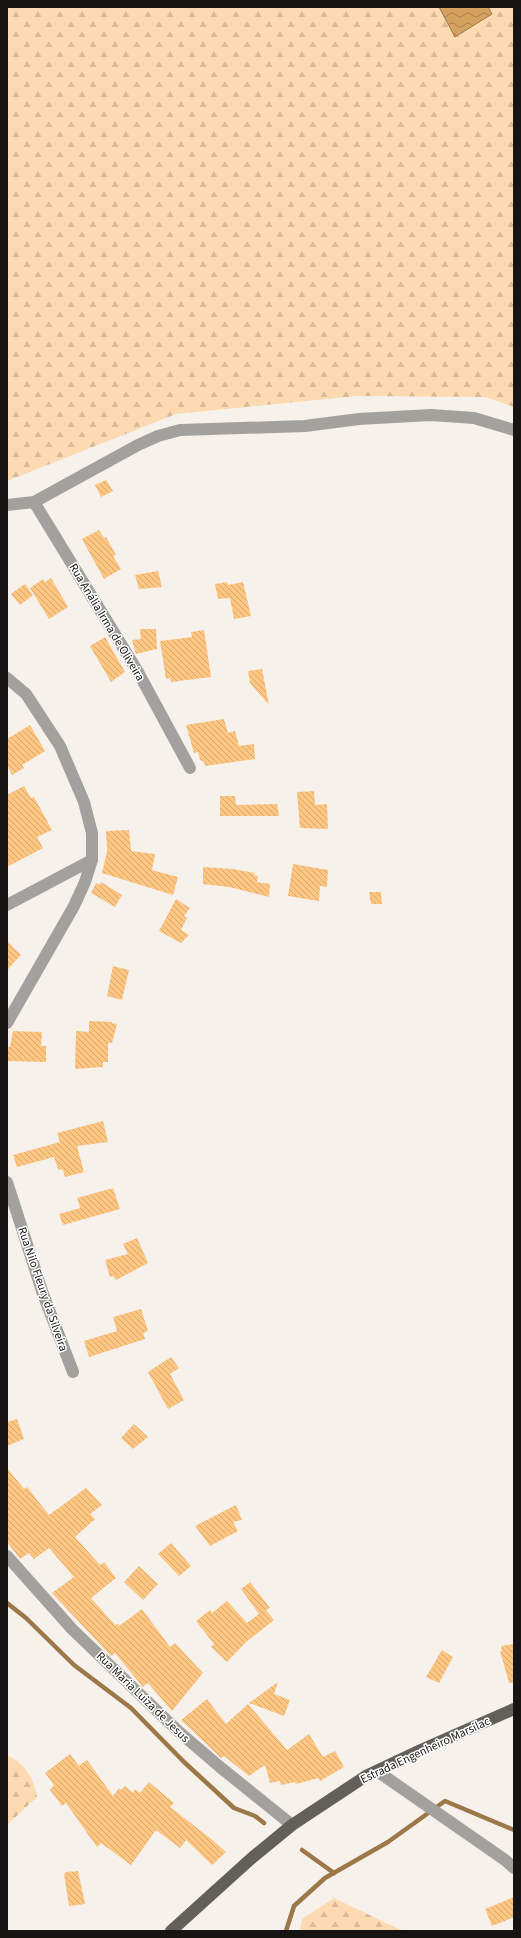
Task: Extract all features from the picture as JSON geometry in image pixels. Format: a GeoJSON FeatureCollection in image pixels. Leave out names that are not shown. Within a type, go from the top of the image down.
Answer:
{"type":"FeatureCollection","features":[{"type":"Feature","properties":{"kind":"main road","name":"Estrada Engenheiro Marsilac"},"geometry":{"type":"LineString","coordinates":[[171,1931],[252,1857],[292,1825],[366,1776],[514,1709]]}},
{"type":"Feature","properties":{"kind":"street"},"geometry":{"type":"LineString","coordinates":[[7,505],[34,502],[138,444],[158,436],[180,430],[305,426],[359,419],[431,415],[474,418],[514,430]]}},
{"type":"Feature","properties":{"kind":"street","name":"Rua Anália Irma de Oliveira"},"geometry":{"type":"LineString","coordinates":[[34,502],[138,672],[190,768]]}},
{"type":"Feature","properties":{"kind":"street"},"geometry":{"type":"LineString","coordinates":[[7,678],[26,694],[60,746],[84,802],[92,833],[92,860],[85,882],[74,906],[7,1023]]}},
{"type":"Feature","properties":{"kind":"street"},"geometry":{"type":"LineString","coordinates":[[7,905],[92,860]]}},
{"type":"Feature","properties":{"kind":"street","name":"Rua Nilo Fleury da Silveira"},"geometry":{"type":"LineString","coordinates":[[7,1182],[43,1294],[72,1372]]}},
{"type":"Feature","properties":{"kind":"street","name":"Rua Maria Luiza de Jesus"},"geometry":{"type":"LineString","coordinates":[[7,1556],[72,1629],[178,1731],[292,1825]]}},
{"type":"Feature","properties":{"kind":"street"},"geometry":{"type":"LineString","coordinates":[[378,1771],[514,1868]]}},
{"type":"Feature","properties":{"kind":"green space"},"geometry":{"type":"Polygon","coordinates":[[[7,7],[439,7],[456,37],[492,14],[488,7],[514,7],[514,407],[485,397],[357,396],[176,414],[7,481],[7,7]]]}},
{"type":"Feature","properties":{"kind":"green space"},"geometry":{"type":"Polygon","coordinates":[[[7,1755],[19,1762],[28,1772],[34,1784],[37,1797],[7,1825],[7,1755]]]}},
{"type":"Feature","properties":{"kind":"green space"},"geometry":{"type":"Polygon","coordinates":[[[334,1898],[403,1931],[300,1931],[302,1919],[334,1898]]]}},
{"type":"Feature","properties":{"kind":"water"},"geometry":{"type":"Polygon","coordinates":[[[439,7],[488,7],[492,14],[455,37],[439,7]]]}},
{"type":"Feature","properties":{"kind":"building"},"geometry":{"type":"Polygon","coordinates":[[[106,480],[113,491],[101,497],[95,485],[106,480]]]}},
{"type":"Feature","properties":{"kind":"building"},"geometry":{"type":"Polygon","coordinates":[[[99,530],[104,538],[106,537],[116,555],[113,556],[121,569],[104,579],[82,539],[99,530]]]}},
{"type":"Feature","properties":{"kind":"building"},"geometry":{"type":"Polygon","coordinates":[[[158,571],[162,587],[139,589],[135,575],[158,571]]]}},
{"type":"Feature","properties":{"kind":"building"},"geometry":{"type":"Polygon","coordinates":[[[51,578],[68,607],[49,619],[30,588],[43,579],[45,582],[51,578]]]}},
{"type":"Feature","properties":{"kind":"building"},"geometry":{"type":"Polygon","coordinates":[[[227,582],[228,585],[243,582],[251,616],[234,619],[230,598],[218,599],[215,584],[227,582]]]}},
{"type":"Feature","properties":{"kind":"building"},"geometry":{"type":"Polygon","coordinates":[[[25,584],[33,595],[20,605],[11,594],[25,584]]]}},
{"type":"Feature","properties":{"kind":"building"},"geometry":{"type":"Polygon","coordinates":[[[140,629],[156,629],[157,649],[136,654],[132,640],[141,639],[140,629]]]}},
{"type":"Feature","properties":{"kind":"building"},"geometry":{"type":"Polygon","coordinates":[[[204,630],[211,677],[171,682],[170,678],[166,679],[160,641],[192,637],[191,632],[204,630]]]}},
{"type":"Feature","properties":{"kind":"building"},"geometry":{"type":"Polygon","coordinates":[[[105,637],[125,672],[111,682],[90,646],[105,637]]]}},
{"type":"Feature","properties":{"kind":"building"},"geometry":{"type":"Polygon","coordinates":[[[262,669],[269,705],[250,683],[248,671],[262,669]]]}},
{"type":"Feature","properties":{"kind":"building"},"geometry":{"type":"Polygon","coordinates":[[[224,719],[228,733],[235,731],[239,746],[254,744],[255,759],[205,766],[204,762],[200,760],[198,752],[194,753],[186,725],[224,719]]]}},
{"type":"Feature","properties":{"kind":"building"},"geometry":{"type":"Polygon","coordinates":[[[30,725],[45,751],[22,765],[24,768],[12,775],[7,765],[7,739],[30,725]]]}},
{"type":"Feature","properties":{"kind":"building"},"geometry":{"type":"Polygon","coordinates":[[[24,786],[31,798],[34,797],[52,830],[37,837],[43,848],[7,867],[7,795],[24,786]]]}},
{"type":"Feature","properties":{"kind":"building"},"geometry":{"type":"Polygon","coordinates":[[[314,791],[315,805],[327,804],[328,829],[300,828],[297,792],[314,791]]]}},
{"type":"Feature","properties":{"kind":"building"},"geometry":{"type":"Polygon","coordinates":[[[220,796],[235,796],[236,805],[277,804],[279,816],[220,816],[220,796]]]}},
{"type":"Feature","properties":{"kind":"building"},"geometry":{"type":"Polygon","coordinates":[[[129,830],[131,851],[155,854],[152,870],[178,877],[173,895],[102,873],[107,851],[106,831],[129,830]]]}},
{"type":"Feature","properties":{"kind":"building"},"geometry":{"type":"Polygon","coordinates":[[[293,864],[328,870],[327,887],[320,886],[319,901],[288,896],[293,864]]]}},
{"type":"Feature","properties":{"kind":"building"},"geometry":{"type":"Polygon","coordinates":[[[203,867],[233,869],[255,873],[254,875],[258,876],[257,882],[270,884],[269,897],[229,887],[203,884],[203,867]]]}},
{"type":"Feature","properties":{"kind":"building"},"geometry":{"type":"Polygon","coordinates":[[[101,882],[122,895],[115,907],[91,893],[96,883],[100,885],[101,882]]]}},
{"type":"Feature","properties":{"kind":"building"},"geometry":{"type":"Polygon","coordinates":[[[369,892],[381,892],[382,904],[371,904],[369,892]]]}},
{"type":"Feature","properties":{"kind":"building"},"geometry":{"type":"Polygon","coordinates":[[[176,899],[190,908],[184,916],[187,918],[181,930],[189,935],[181,943],[159,931],[176,899]]]}},
{"type":"Feature","properties":{"kind":"building"},"geometry":{"type":"Polygon","coordinates":[[[7,941],[21,955],[7,970],[7,941]]]}},
{"type":"Feature","properties":{"kind":"building"},"geometry":{"type":"Polygon","coordinates":[[[113,966],[129,970],[122,1000],[107,996],[113,966]]]}},
{"type":"Feature","properties":{"kind":"building"},"geometry":{"type":"Polygon","coordinates":[[[89,1021],[112,1022],[111,1023],[117,1024],[112,1043],[108,1043],[108,1062],[103,1062],[103,1067],[75,1069],[76,1031],[89,1032],[89,1021]]]}},
{"type":"Feature","properties":{"kind":"building"},"geometry":{"type":"Polygon","coordinates":[[[13,1031],[42,1032],[41,1046],[46,1046],[46,1062],[7,1061],[7,1047],[10,1047],[13,1031]]]}},
{"type":"Feature","properties":{"kind":"building"},"geometry":{"type":"Polygon","coordinates":[[[103,1121],[108,1142],[77,1146],[84,1172],[65,1177],[63,1170],[58,1169],[54,1157],[17,1167],[13,1155],[60,1142],[57,1133],[103,1121]]]}},
{"type":"Feature","properties":{"kind":"building"},"geometry":{"type":"Polygon","coordinates":[[[113,1188],[120,1209],[63,1225],[59,1214],[80,1208],[77,1198],[113,1188]]]}},
{"type":"Feature","properties":{"kind":"building"},"geometry":{"type":"Polygon","coordinates":[[[137,1238],[148,1263],[116,1280],[113,1276],[110,1277],[105,1260],[128,1254],[123,1244],[137,1238]]]}},
{"type":"Feature","properties":{"kind":"building"},"geometry":{"type":"Polygon","coordinates":[[[141,1309],[148,1331],[143,1333],[145,1339],[89,1357],[84,1341],[117,1331],[113,1317],[141,1309]]]}},
{"type":"Feature","properties":{"kind":"building"},"geometry":{"type":"Polygon","coordinates":[[[171,1357],[179,1368],[170,1374],[184,1400],[168,1409],[148,1372],[171,1357]]]}},
{"type":"Feature","properties":{"kind":"building"},"geometry":{"type":"Polygon","coordinates":[[[17,1419],[24,1439],[7,1446],[7,1422],[17,1419]]]}},
{"type":"Feature","properties":{"kind":"building"},"geometry":{"type":"Polygon","coordinates":[[[134,1424],[148,1437],[133,1449],[121,1438],[134,1424]]]}},
{"type":"Feature","properties":{"kind":"building"},"geometry":{"type":"Polygon","coordinates":[[[7,1468],[24,1489],[27,1487],[49,1515],[86,1488],[102,1505],[90,1514],[95,1519],[75,1537],[100,1565],[104,1562],[116,1578],[91,1598],[115,1625],[118,1624],[119,1626],[142,1609],[170,1647],[175,1643],[203,1673],[172,1711],[148,1683],[143,1687],[115,1653],[111,1656],[52,1593],[74,1577],[49,1548],[34,1559],[29,1553],[20,1559],[7,1542],[7,1468]]]}},
{"type":"Feature","properties":{"kind":"building"},"geometry":{"type":"Polygon","coordinates":[[[236,1505],[242,1520],[233,1522],[238,1531],[210,1546],[195,1526],[236,1505]]]}},
{"type":"Feature","properties":{"kind":"building"},"geometry":{"type":"Polygon","coordinates":[[[171,1543],[191,1566],[179,1576],[158,1554],[171,1543]]]}},
{"type":"Feature","properties":{"kind":"building"},"geometry":{"type":"Polygon","coordinates":[[[139,1566],[158,1584],[143,1600],[124,1582],[139,1566]]]}},
{"type":"Feature","properties":{"kind":"building"},"geometry":{"type":"Polygon","coordinates":[[[250,1582],[270,1608],[266,1610],[274,1620],[246,1642],[227,1662],[211,1647],[214,1644],[196,1621],[210,1610],[212,1613],[227,1601],[247,1623],[259,1614],[241,1589],[250,1582]]]}},
{"type":"Feature","properties":{"kind":"building"},"geometry":{"type":"Polygon","coordinates":[[[514,1644],[514,1682],[509,1683],[500,1651],[502,1651],[501,1646],[514,1644]]]}},
{"type":"Feature","properties":{"kind":"building"},"geometry":{"type":"Polygon","coordinates":[[[442,1650],[453,1657],[439,1683],[426,1677],[442,1650]]]}},
{"type":"Feature","properties":{"kind":"building"},"geometry":{"type":"Polygon","coordinates":[[[278,1682],[274,1694],[290,1700],[284,1716],[249,1703],[278,1682]]]}},
{"type":"Feature","properties":{"kind":"building"},"geometry":{"type":"Polygon","coordinates":[[[207,1699],[226,1724],[248,1704],[287,1750],[309,1734],[323,1757],[335,1751],[344,1767],[320,1781],[318,1778],[296,1784],[295,1782],[281,1785],[280,1781],[270,1783],[265,1765],[249,1776],[224,1756],[221,1758],[181,1720],[207,1699]]]}},
{"type":"Feature","properties":{"kind":"building"},"geometry":{"type":"Polygon","coordinates":[[[70,1754],[79,1766],[87,1760],[113,1796],[119,1788],[121,1790],[125,1786],[133,1793],[135,1789],[140,1793],[149,1782],[174,1803],[170,1807],[226,1852],[212,1865],[186,1840],[180,1848],[156,1830],[131,1865],[101,1843],[97,1847],[66,1803],[62,1806],[50,1790],[54,1785],[45,1773],[70,1754]]]}},
{"type":"Feature","properties":{"kind":"building"},"geometry":{"type":"Polygon","coordinates":[[[78,1871],[85,1904],[69,1906],[64,1874],[66,1872],[78,1871]]]}},
{"type":"Feature","properties":{"kind":"building"},"geometry":{"type":"Polygon","coordinates":[[[514,1897],[514,1917],[492,1926],[485,1909],[514,1897]]]}},
{"type":"Feature","properties":{"kind":"waterway"},"geometry":{"type":"LineString","coordinates":[[7,1603],[26,1618],[74,1665],[131,1708],[184,1762],[234,1808],[255,1816],[264,1823]]}},
{"type":"Feature","properties":{"kind":"waterway"},"geometry":{"type":"LineString","coordinates":[[286,1931],[294,1906],[325,1878],[388,1842],[445,1801],[514,1830]]}},
{"type":"Feature","properties":{"kind":"waterway"},"geometry":{"type":"LineString","coordinates":[[302,1850],[334,1873]]}}]}
